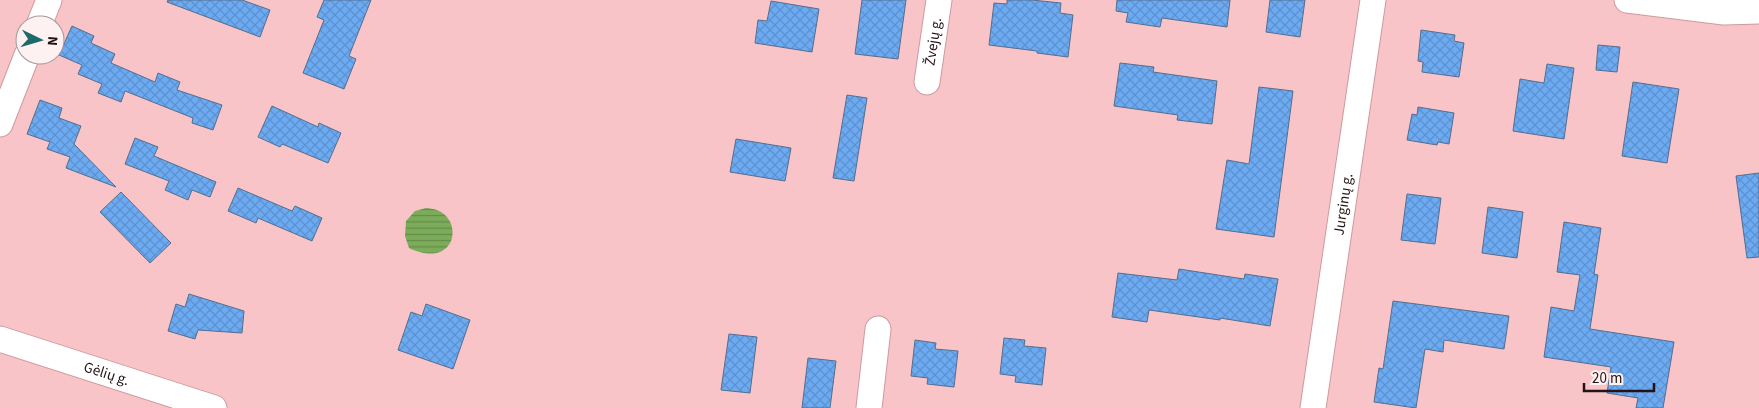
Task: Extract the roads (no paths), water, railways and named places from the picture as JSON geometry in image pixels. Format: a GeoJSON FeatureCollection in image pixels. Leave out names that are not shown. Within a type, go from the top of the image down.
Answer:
{"type":"FeatureCollection","features":[{"type":"Feature","properties":{"kind":"street"},"geometry":{"type":"LineString","coordinates":[[43,15],[49,0]]}},
{"type":"Feature","properties":{"kind":"street","name":"Žvejų g."},"geometry":{"type":"LineString","coordinates":[[928,82],[940,0]]}},
{"type":"Feature","properties":{"kind":"street","name":"Jurginų g."},"geometry":{"type":"LineString","coordinates":[[1313,408],[1373,0]]}},
{"type":"Feature","properties":{"kind":"street"},"geometry":{"type":"LineString","coordinates":[[1627,0],[1725,6],[1759,11]]}},
{"type":"Feature","properties":{"kind":"street"},"geometry":{"type":"LineString","coordinates":[[0,124],[23,65]]}},
{"type":"Feature","properties":{"kind":"street"},"geometry":{"type":"LineString","coordinates":[[869,408],[878,329]]}},
{"type":"Feature","properties":{"kind":"street","name":"Gėlių g."},"geometry":{"type":"LineString","coordinates":[[0,339],[149,398],[214,408]]}}]}
